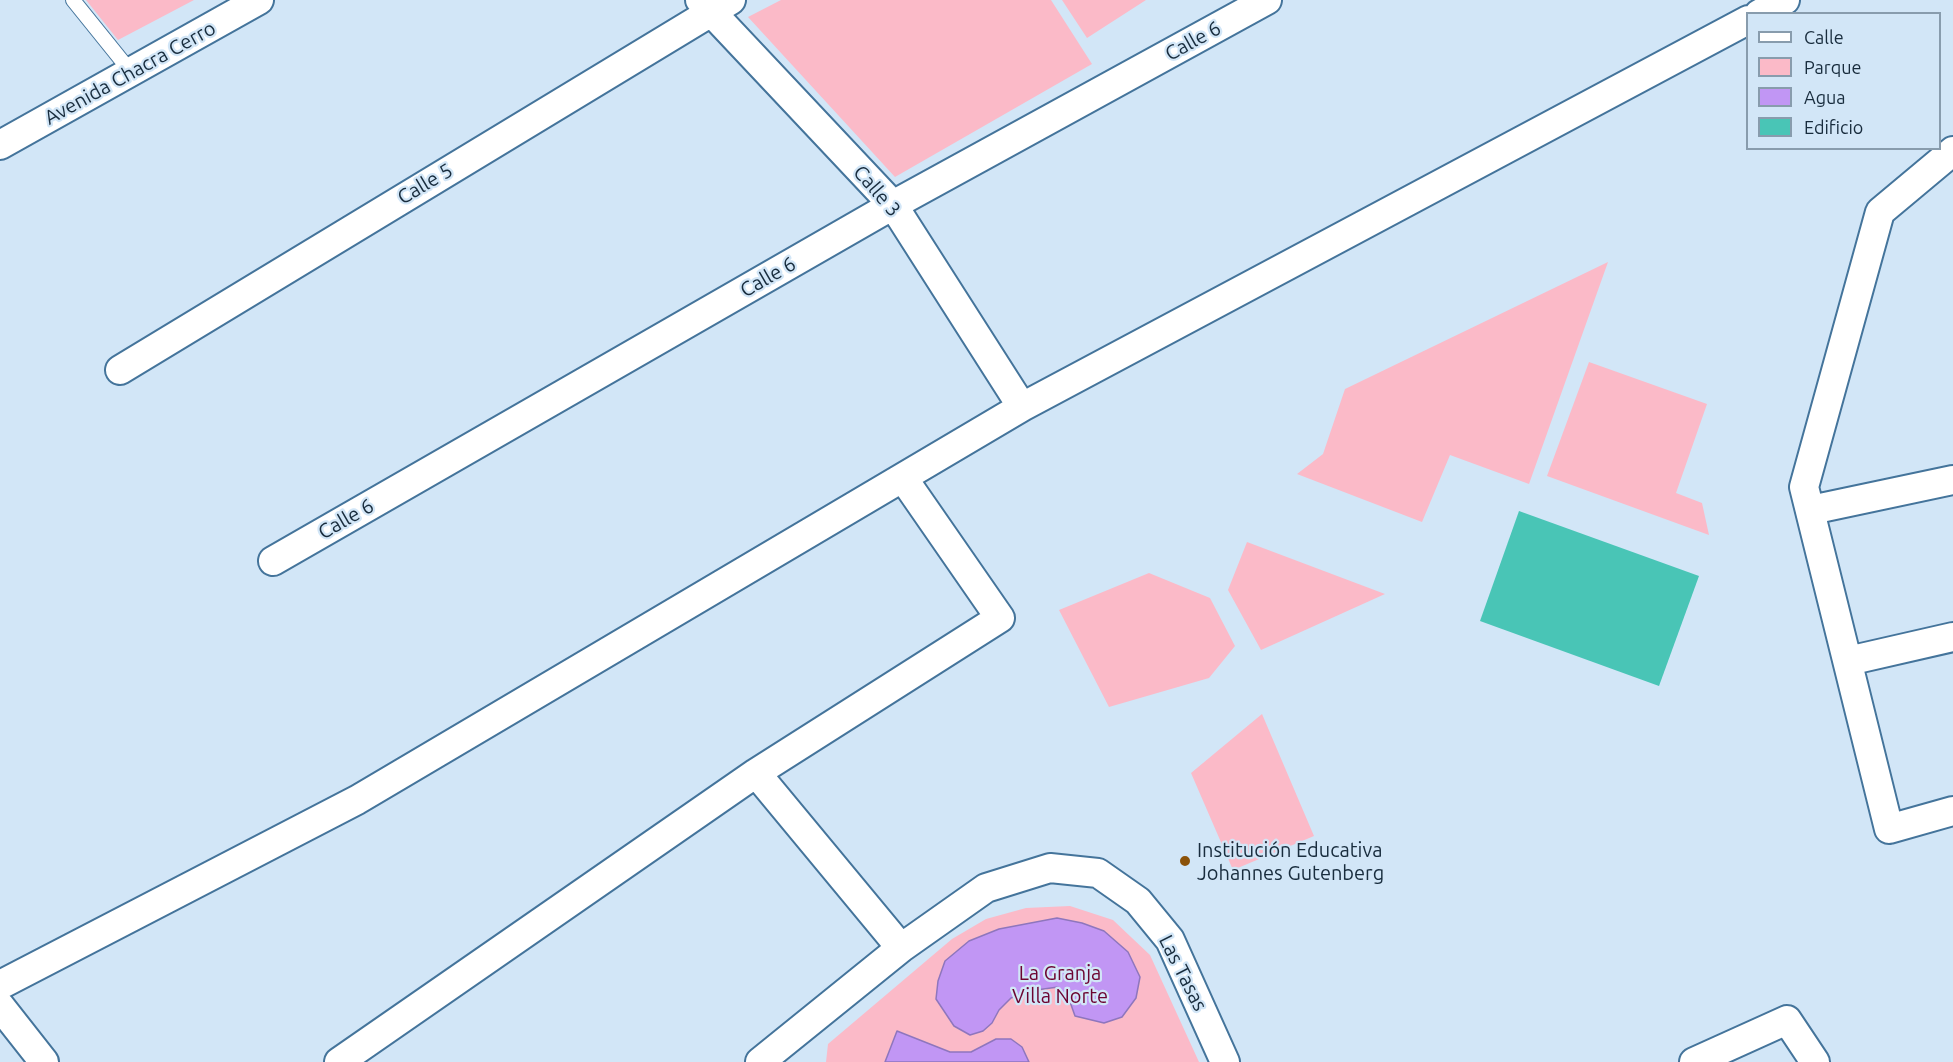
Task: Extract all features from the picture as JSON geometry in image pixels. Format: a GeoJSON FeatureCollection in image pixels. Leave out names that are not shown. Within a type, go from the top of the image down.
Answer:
{"type":"FeatureCollection","features":[{"type":"Feature","properties":{"kind":"street","name":"Avenida Chacra Cerro"},"geometry":{"type":"LineString","coordinates":[[0,145],[259,0]]}},
{"type":"Feature","properties":{"kind":"street"},"geometry":{"type":"LineString","coordinates":[[1763,12],[1785,0]]}},
{"type":"Feature","properties":{"kind":"street","name":"Calle 6"},"geometry":{"type":"LineString","coordinates":[[273,561],[893,205],[1259,2]]}},
{"type":"Feature","properties":{"kind":"street","name":"Calle 3"},"geometry":{"type":"LineString","coordinates":[[714,4],[893,205],[1022,407]]}},
{"type":"Feature","properties":{"kind":"street","name":"Calle 5"},"geometry":{"type":"LineString","coordinates":[[120,370],[714,4]]}},
{"type":"Feature","properties":{"kind":"street"},"geometry":{"type":"LineString","coordinates":[[0,985],[357,800],[1022,407],[1746,21]]}},
{"type":"Feature","properties":{"kind":"street"},"geometry":{"type":"LineString","coordinates":[[1953,151],[1880,212],[1804,487],[1889,829],[1953,811]]}},
{"type":"Feature","properties":{"kind":"street"},"geometry":{"type":"LineString","coordinates":[[339,1062],[756,773],[1000,618],[903,478]]}},
{"type":"Feature","properties":{"kind":"street"},"geometry":{"type":"LineString","coordinates":[[1811,510],[1953,480]]}},
{"type":"Feature","properties":{"kind":"street"},"geometry":{"type":"LineString","coordinates":[[1848,661],[1953,637]]}},
{"type":"Feature","properties":{"kind":"street"},"geometry":{"type":"LineString","coordinates":[[756,773],[901,948],[760,1062]]}},
{"type":"Feature","properties":{"kind":"street","name":"Las Tasas"},"geometry":{"type":"LineString","coordinates":[[901,948],[986,888],[1050,868],[1098,873],[1138,901],[1170,940],[1225,1062]]}},
{"type":"Feature","properties":{"kind":"street"},"geometry":{"type":"LineString","coordinates":[[0,1006],[44,1062]]}},
{"type":"Feature","properties":{"kind":"street"},"geometry":{"type":"LineString","coordinates":[[1694,1062],[1787,1020],[1815,1062]]}},
{"type":"Feature","properties":{"kind":"lane"},"geometry":{"type":"LineString","coordinates":[[73,0],[131,72]]}},
{"type":"Feature","properties":{"kind":"green space"},"geometry":{"type":"Polygon","coordinates":[[[86,0],[194,0],[118,40],[86,0]]]}},
{"type":"Feature","properties":{"kind":"green space"},"geometry":{"type":"Polygon","coordinates":[[[781,0],[1051,0],[1092,64],[895,177],[748,17],[781,0]]]}},
{"type":"Feature","properties":{"kind":"green space"},"geometry":{"type":"Polygon","coordinates":[[[1062,0],[1146,0],[1087,38],[1062,0]]]}},
{"type":"Feature","properties":{"kind":"green space"},"geometry":{"type":"Polygon","coordinates":[[[1608,262],[1529,484],[1450,455],[1422,522],[1297,474],[1323,454],[1345,389],[1608,262]]]}},
{"type":"Feature","properties":{"kind":"green space"},"geometry":{"type":"Polygon","coordinates":[[[1589,362],[1707,404],[1676,493],[1702,503],[1709,535],[1547,476],[1589,362]]]}},
{"type":"Feature","properties":{"kind":"green space"},"geometry":{"type":"Polygon","coordinates":[[[1247,542],[1385,594],[1261,650],[1228,590],[1247,542]]]}},
{"type":"Feature","properties":{"kind":"green space"},"geometry":{"type":"Polygon","coordinates":[[[1149,573],[1210,598],[1235,646],[1209,678],[1109,707],[1059,610],[1149,573]]]}},
{"type":"Feature","properties":{"kind":"green space"},"geometry":{"type":"Polygon","coordinates":[[[1262,714],[1314,836],[1233,870],[1191,773],[1262,714]]]}},
{"type":"Feature","properties":{"kind":"green space","name":"La Granja Villa Norte"},"geometry":{"type":"Polygon","coordinates":[[[1070,906],[1113,920],[1150,955],[1199,1062],[826,1062],[828,1044],[952,939],[986,919],[1026,908],[1070,906]]]}},
{"type":"Feature","properties":{"kind":"water"},"geometry":{"type":"Polygon","coordinates":[[[1057,918],[1082,923],[1104,931],[1128,952],[1140,977],[1136,998],[1122,1017],[1104,1023],[1075,1016],[1069,999],[1058,987],[1029,991],[1011,998],[983,1031],[970,1035],[954,1026],[936,999],[938,981],[945,961],[969,941],[999,929],[1057,918]]]}},
{"type":"Feature","properties":{"kind":"water"},"geometry":{"type":"Polygon","coordinates":[[[897,1031],[950,1052],[971,1052],[996,1039],[1011,1039],[1022,1047],[1029,1062],[885,1062],[897,1031]]]}},
{"type":"Feature","properties":{"kind":"building"},"geometry":{"type":"Polygon","coordinates":[[[1519,511],[1699,576],[1659,686],[1480,621],[1519,511]]]}},
{"type":"Feature","properties":{"kind":"place","name":"Institución Educativa Johannes Gutenberg"},"geometry":{"type":"Point","coordinates":[1185,861]}}]}
